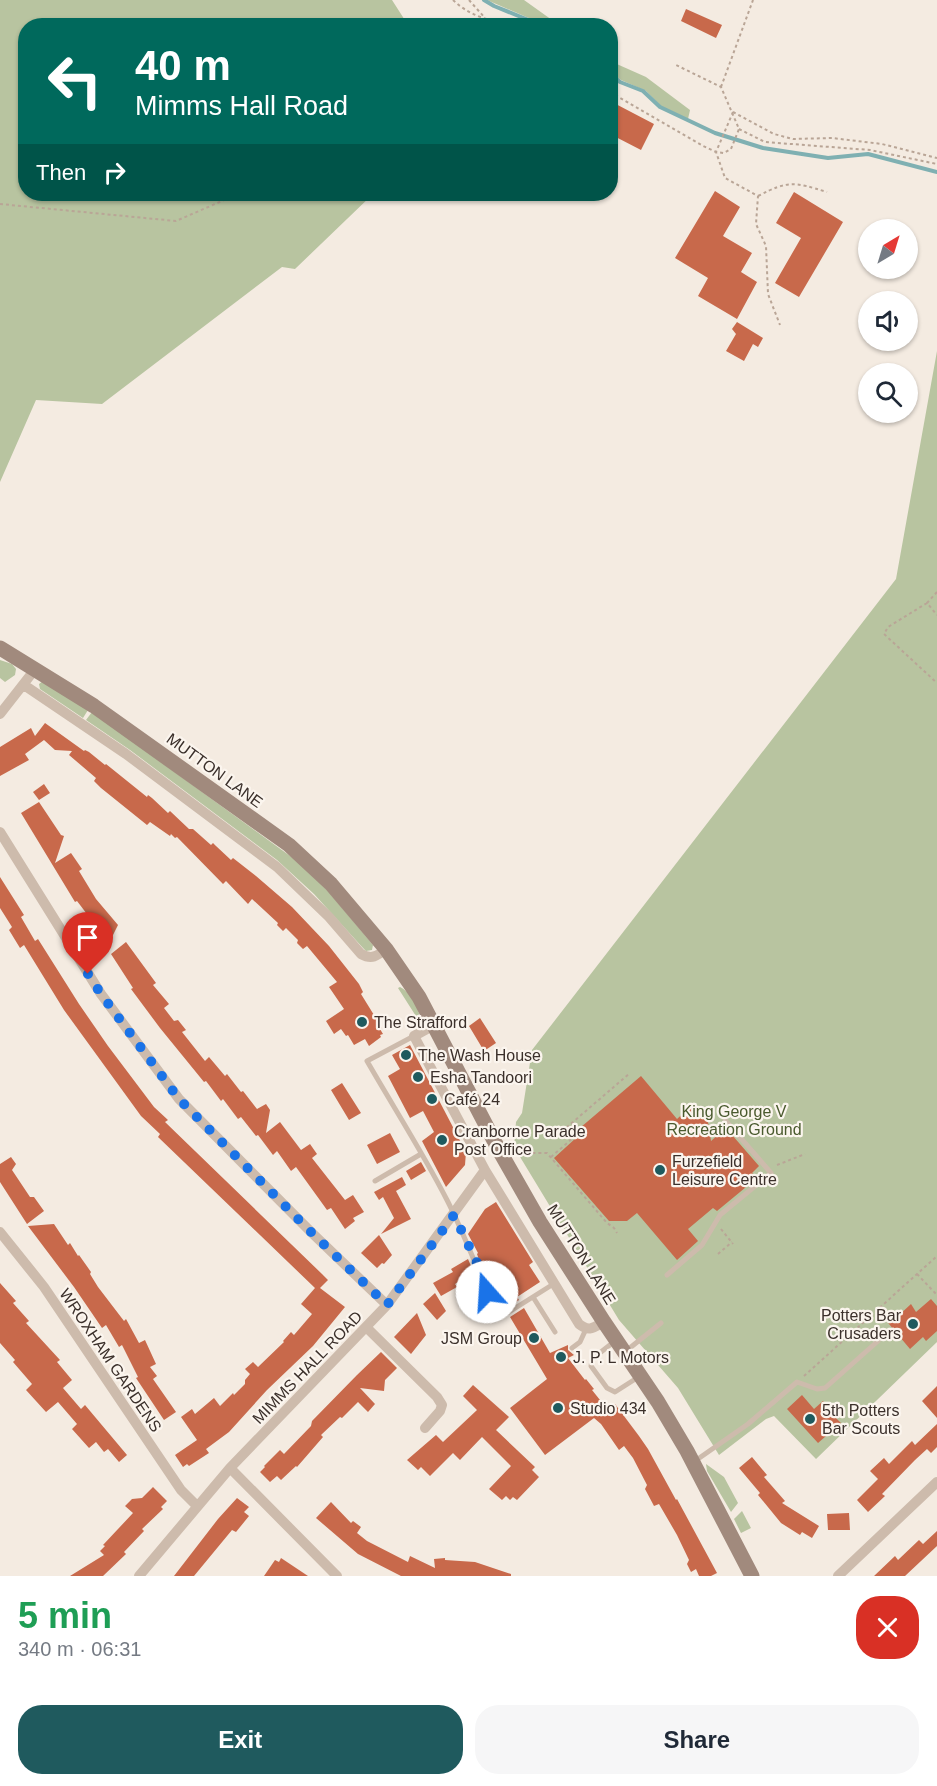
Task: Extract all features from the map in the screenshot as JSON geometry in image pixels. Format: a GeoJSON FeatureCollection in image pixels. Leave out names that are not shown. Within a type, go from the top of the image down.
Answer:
{"type":"FeatureCollection","features":[{"type":"Feature","properties":{"kind":"main road","name":"MUTTON LANE"},"geometry":{"type":"LineString","coordinates":[[0,648],[36,668],[94,706],[289,845],[331,884],[386,949],[419,997],[503,1158],[540,1222],[641,1375],[694,1462],[752,1576]]}},
{"type":"Feature","properties":{"kind":"street"},"geometry":{"type":"LineString","coordinates":[[0,714],[36,668]]}},
{"type":"Feature","properties":{"kind":"street"},"geometry":{"type":"LineString","coordinates":[[24,685],[126,754],[253,848],[329,916],[361,954],[367,958],[373,958],[386,949]]}},
{"type":"Feature","properties":{"kind":"street"},"geometry":{"type":"LineString","coordinates":[[0,832],[101,994],[179,1099],[387,1305]]}},
{"type":"Feature","properties":{"kind":"street"},"geometry":{"type":"LineString","coordinates":[[434,1025],[414,1036],[485,1170],[579,1324],[586,1329],[591,1329],[604,1322]]}},
{"type":"Feature","properties":{"kind":"street","name":"MIMMS HALL ROAD"},"geometry":{"type":"LineString","coordinates":[[139,1576],[230,1468],[387,1305],[485,1170]]}},
{"type":"Feature","properties":{"kind":"street","name":"WROXHAM GARDENS"},"geometry":{"type":"LineString","coordinates":[[0,1232],[44,1287],[181,1490],[197,1506]]}},
{"type":"Feature","properties":{"kind":"street"},"geometry":{"type":"LineString","coordinates":[[367,1328],[437,1397],[442,1405],[440,1411],[425,1428]]}},
{"type":"Feature","properties":{"kind":"street"},"geometry":{"type":"LineString","coordinates":[[230,1468],[337,1576]]}},
{"type":"Feature","properties":{"kind":"street"},"geometry":{"type":"LineString","coordinates":[[838,1576],[937,1482]]}},
{"type":"Feature","properties":{"kind":"lane"},"geometry":{"type":"LineString","coordinates":[[414,1036],[368,1061],[454,1215],[478,1265],[487,1292],[501,1317],[555,1283]]}},
{"type":"Feature","properties":{"kind":"lane"},"geometry":{"type":"LineString","coordinates":[[667,1275],[702,1245],[720,1215],[771,1173],[725,1120]]}},
{"type":"Feature","properties":{"kind":"lane"},"geometry":{"type":"LineString","coordinates":[[375,1181],[421,1154]]}},
{"type":"Feature","properties":{"kind":"lane"},"geometry":{"type":"LineString","coordinates":[[533,1297],[555,1332]]}},
{"type":"Feature","properties":{"kind":"lane"},"geometry":{"type":"LineString","coordinates":[[641,1375],[615,1392],[607,1388],[591,1366],[592,1359],[621,1346],[661,1323]]}},
{"type":"Feature","properties":{"kind":"lane"},"geometry":{"type":"LineString","coordinates":[[572,1348],[580,1342],[586,1329]]}},
{"type":"Feature","properties":{"kind":"lane"},"geometry":{"type":"LineString","coordinates":[[694,1462],[748,1424],[797,1382],[812,1388],[825,1388],[878,1341]]}},
{"type":"Feature","properties":{"kind":"path"},"geometry":{"type":"LineString","coordinates":[[453,0],[462,8],[485,18]]}},
{"type":"Feature","properties":{"kind":"path"},"geometry":{"type":"LineString","coordinates":[[469,0],[485,18]]}},
{"type":"Feature","properties":{"kind":"path"},"geometry":{"type":"LineString","coordinates":[[721,87],[753,0]]}},
{"type":"Feature","properties":{"kind":"path"},"geometry":{"type":"LineString","coordinates":[[618,97],[716,152],[724,153],[731,149],[739,129],[721,87],[674,64]]}},
{"type":"Feature","properties":{"kind":"path"},"geometry":{"type":"LineString","coordinates":[[733,112],[716,152],[725,178],[758,196]]}},
{"type":"Feature","properties":{"kind":"path"},"geometry":{"type":"LineString","coordinates":[[733,112],[774,134],[793,139],[832,138],[882,144],[937,158]]}},
{"type":"Feature","properties":{"kind":"path"},"geometry":{"type":"LineString","coordinates":[[739,129],[765,141],[870,150],[937,164]]}},
{"type":"Feature","properties":{"kind":"path"},"geometry":{"type":"LineString","coordinates":[[758,196],[780,185],[799,184],[827,192]]}},
{"type":"Feature","properties":{"kind":"path"},"geometry":{"type":"LineString","coordinates":[[758,196],[756,224],[766,246],[768,294],[780,325]]}},
{"type":"Feature","properties":{"kind":"path"},"geometry":{"type":"LineString","coordinates":[[0,204],[176,221],[222,201]]}},
{"type":"Feature","properties":{"kind":"path"},"geometry":{"type":"LineString","coordinates":[[937,592],[927,603],[888,627],[884,634],[937,683]]}},
{"type":"Feature","properties":{"kind":"path"},"geometry":{"type":"LineString","coordinates":[[927,603],[937,615]]}},
{"type":"Feature","properties":{"kind":"path"},"geometry":{"type":"LineString","coordinates":[[551,1157],[573,1138],[566,1128],[630,1073]]}},
{"type":"Feature","properties":{"kind":"path"},"geometry":{"type":"LineString","coordinates":[[506,1146],[516,1145],[523,1153],[547,1153],[617,1233]]}},
{"type":"Feature","properties":{"kind":"path"},"geometry":{"type":"LineString","coordinates":[[767,1169],[805,1154]]}},
{"type":"Feature","properties":{"kind":"path"},"geometry":{"type":"LineString","coordinates":[[716,1222],[733,1243],[718,1254]]}},
{"type":"Feature","properties":{"kind":"path"},"geometry":{"type":"LineString","coordinates":[[797,1382],[937,1256]]}},
{"type":"Feature","properties":{"kind":"path"},"geometry":{"type":"LineString","coordinates":[[917,1274],[937,1295]]}},
{"type":"Feature","properties":{"kind":"green space"},"geometry":{"type":"Polygon","coordinates":[[[0,0],[392,0],[404,18],[18,18],[18,201],[366,201],[295,269],[282,267],[102,404],[36,400],[0,482],[0,0]]]}},
{"type":"Feature","properties":{"kind":"green space"},"geometry":{"type":"Polygon","coordinates":[[[487,0],[524,0],[549,18],[529,18],[487,0]]]}},
{"type":"Feature","properties":{"kind":"green space"},"geometry":{"type":"Polygon","coordinates":[[[618,65],[646,77],[690,110],[688,119],[661,106],[646,91],[618,78],[618,65]]]}},
{"type":"Feature","properties":{"kind":"green space","name":"King George V Recreation Ground"},"geometry":{"type":"Polygon","coordinates":[[[937,351],[937,1342],[816,1459],[774,1416],[766,1419],[719,1455],[678,1388],[619,1320],[514,1147],[516,1122],[522,1113],[532,1050],[896,579],[937,351]]]}},
{"type":"Feature","properties":{"kind":"green space"},"geometry":{"type":"Polygon","coordinates":[[[0,660],[12,664],[16,669],[15,675],[5,682],[0,678],[0,660]]]}},
{"type":"Feature","properties":{"kind":"green space"},"geometry":{"type":"Polygon","coordinates":[[[43,681],[88,710],[83,718],[40,689],[39,684],[43,681]]]}},
{"type":"Feature","properties":{"kind":"green space"},"geometry":{"type":"Polygon","coordinates":[[[92,712],[297,861],[328,891],[373,945],[372,950],[366,951],[314,894],[277,860],[130,750],[86,720],[92,712]]]}},
{"type":"Feature","properties":{"kind":"green space"},"geometry":{"type":"Polygon","coordinates":[[[400,987],[415,1003],[421,1024],[398,988],[400,987]]]}},
{"type":"Feature","properties":{"kind":"green space"},"geometry":{"type":"Polygon","coordinates":[[[706,1464],[724,1477],[738,1503],[731,1512],[707,1471],[706,1464]]]}},
{"type":"Feature","properties":{"kind":"green space"},"geometry":{"type":"Polygon","coordinates":[[[742,1511],[751,1528],[741,1533],[734,1519],[742,1511]]]}},
{"type":"Feature","properties":{"kind":"building"},"geometry":{"type":"Polygon","coordinates":[[[686,9],[722,25],[716,38],[681,21],[686,9]]]}},
{"type":"Feature","properties":{"kind":"building"},"geometry":{"type":"Polygon","coordinates":[[[618,105],[654,124],[641,150],[618,138],[618,105]]]}},
{"type":"Feature","properties":{"kind":"building"},"geometry":{"type":"Polygon","coordinates":[[[715,191],[740,207],[723,236],[752,253],[741,272],[757,282],[737,319],[698,296],[708,278],[675,258],[715,191]]]}},
{"type":"Feature","properties":{"kind":"building"},"geometry":{"type":"Polygon","coordinates":[[[794,192],[843,222],[799,297],[775,283],[801,238],[776,223],[794,192]]]}},
{"type":"Feature","properties":{"kind":"building"},"geometry":{"type":"Polygon","coordinates":[[[737,322],[763,338],[758,347],[753,344],[744,361],[726,351],[736,334],[732,329],[737,322]]]}},
{"type":"Feature","properties":{"kind":"building"},"geometry":{"type":"Polygon","coordinates":[[[45,723],[106,764],[147,797],[148,795],[152,798],[168,813],[170,811],[211,845],[213,843],[231,860],[233,858],[292,907],[329,946],[359,984],[363,992],[361,994],[382,1028],[380,1029],[383,1034],[380,1035],[381,1037],[369,1046],[365,1039],[354,1045],[341,1029],[334,1034],[326,1021],[344,1009],[329,987],[337,982],[307,946],[303,949],[286,928],[283,931],[277,925],[278,923],[252,899],[248,904],[226,881],[223,884],[177,837],[171,834],[170,836],[150,822],[147,825],[101,788],[94,781],[96,778],[69,755],[72,751],[55,750],[44,740],[25,754],[29,760],[0,776],[0,747],[31,728],[35,736],[45,723]]]}},
{"type":"Feature","properties":{"kind":"building"},"geometry":{"type":"Polygon","coordinates":[[[44,784],[50,793],[39,800],[33,792],[44,784]]]}},
{"type":"Feature","properties":{"kind":"building"},"geometry":{"type":"Polygon","coordinates":[[[39,802],[61,835],[64,836],[55,863],[71,853],[82,869],[79,871],[96,899],[118,925],[108,945],[90,924],[93,922],[77,901],[75,902],[21,813],[39,802]]]}},
{"type":"Feature","properties":{"kind":"building"},"geometry":{"type":"Polygon","coordinates":[[[0,877],[24,915],[21,917],[35,941],[38,939],[108,1046],[154,1107],[168,1120],[165,1122],[328,1280],[320,1288],[345,1307],[313,1346],[267,1390],[229,1432],[206,1449],[209,1453],[189,1466],[187,1464],[183,1467],[175,1455],[197,1440],[181,1417],[192,1409],[195,1414],[214,1398],[220,1406],[233,1393],[234,1395],[245,1384],[250,1374],[245,1369],[253,1362],[258,1367],[291,1332],[294,1335],[312,1314],[301,1304],[315,1288],[158,1137],[160,1134],[141,1116],[64,1010],[24,945],[20,948],[9,930],[12,927],[0,908],[0,877]]]}},
{"type":"Feature","properties":{"kind":"building"},"geometry":{"type":"Polygon","coordinates":[[[126,942],[156,983],[153,985],[169,1004],[164,1008],[174,1021],[178,1020],[186,1030],[182,1032],[205,1061],[209,1057],[225,1076],[227,1074],[241,1092],[243,1091],[257,1109],[266,1104],[270,1110],[266,1133],[280,1122],[301,1150],[310,1144],[317,1154],[312,1158],[345,1200],[353,1195],[364,1212],[353,1218],[355,1221],[345,1229],[331,1208],[327,1210],[296,1167],[291,1171],[277,1151],[273,1155],[241,1117],[238,1119],[223,1099],[221,1101],[206,1081],[204,1082],[160,1028],[131,989],[133,988],[111,954],[126,942]]]}},
{"type":"Feature","properties":{"kind":"building"},"geometry":{"type":"Polygon","coordinates":[[[480,1018],[496,1043],[484,1051],[469,1026],[480,1018]]]}},
{"type":"Feature","properties":{"kind":"building"},"geometry":{"type":"Polygon","coordinates":[[[410,1045],[466,1152],[465,1165],[446,1187],[422,1141],[434,1132],[423,1111],[410,1118],[388,1076],[400,1069],[392,1055],[410,1045]]]}},
{"type":"Feature","properties":{"kind":"building","name":"Furzefield Leisure Centre"},"geometry":{"type":"Polygon","coordinates":[[[641,1076],[677,1119],[690,1107],[698,1110],[708,1122],[711,1141],[726,1128],[759,1166],[752,1173],[757,1178],[717,1211],[713,1208],[688,1229],[698,1241],[677,1260],[637,1213],[627,1221],[609,1221],[554,1158],[577,1137],[574,1133],[641,1076]]]}},
{"type":"Feature","properties":{"kind":"building"},"geometry":{"type":"Polygon","coordinates":[[[342,1083],[361,1113],[349,1120],[331,1090],[342,1083]]]}},
{"type":"Feature","properties":{"kind":"building"},"geometry":{"type":"Polygon","coordinates":[[[390,1133],[400,1152],[377,1164],[367,1145],[390,1133]]]}},
{"type":"Feature","properties":{"kind":"building"},"geometry":{"type":"Polygon","coordinates":[[[11,1157],[16,1164],[12,1170],[30,1197],[34,1197],[44,1211],[27,1224],[0,1182],[0,1164],[11,1157]]]}},
{"type":"Feature","properties":{"kind":"building"},"geometry":{"type":"Polygon","coordinates":[[[421,1162],[426,1171],[411,1180],[406,1171],[421,1162]]]}},
{"type":"Feature","properties":{"kind":"building"},"geometry":{"type":"Polygon","coordinates":[[[402,1177],[406,1185],[396,1191],[411,1219],[381,1234],[394,1218],[383,1197],[379,1200],[374,1192],[402,1177]]]}},
{"type":"Feature","properties":{"kind":"building"},"geometry":{"type":"Polygon","coordinates":[[[496,1202],[533,1262],[529,1265],[540,1282],[517,1297],[519,1300],[505,1309],[492,1285],[500,1280],[490,1263],[482,1268],[478,1253],[468,1234],[485,1209],[496,1202]]]}},
{"type":"Feature","properties":{"kind":"building"},"geometry":{"type":"Polygon","coordinates":[[[54,1224],[91,1272],[98,1287],[124,1321],[126,1319],[139,1343],[145,1340],[156,1364],[150,1367],[157,1376],[153,1379],[176,1412],[164,1420],[136,1378],[138,1377],[122,1345],[119,1347],[106,1325],[102,1328],[28,1226],[54,1224]]]}},
{"type":"Feature","properties":{"kind":"building"},"geometry":{"type":"Polygon","coordinates":[[[379,1235],[392,1255],[377,1268],[361,1253],[379,1235]]]}},
{"type":"Feature","properties":{"kind":"building"},"geometry":{"type":"Polygon","coordinates":[[[468,1259],[474,1273],[455,1284],[457,1287],[441,1296],[433,1283],[453,1272],[451,1269],[468,1259]]]}},
{"type":"Feature","properties":{"kind":"building"},"geometry":{"type":"Polygon","coordinates":[[[0,1283],[29,1321],[26,1323],[60,1360],[57,1362],[72,1380],[63,1388],[81,1409],[85,1405],[127,1455],[119,1462],[108,1449],[104,1452],[96,1442],[89,1448],[72,1429],[77,1424],[58,1402],[46,1412],[26,1390],[32,1384],[0,1343],[0,1283]]]}},
{"type":"Feature","properties":{"kind":"building"},"geometry":{"type":"Polygon","coordinates":[[[435,1293],[446,1311],[437,1320],[423,1304],[435,1293]]]}},
{"type":"Feature","properties":{"kind":"building","name":"Potters Bar Crusaders"},"geometry":{"type":"Polygon","coordinates":[[[931,1299],[937,1306],[937,1331],[926,1341],[923,1337],[910,1349],[884,1318],[892,1310],[897,1317],[911,1304],[916,1312],[931,1299]]]}},
{"type":"Feature","properties":{"kind":"building"},"geometry":{"type":"Polygon","coordinates":[[[524,1308],[550,1353],[568,1345],[568,1350],[574,1355],[568,1358],[594,1389],[592,1390],[608,1410],[615,1404],[639,1436],[677,1499],[717,1573],[711,1576],[699,1576],[696,1569],[691,1572],[687,1564],[689,1560],[677,1535],[659,1504],[654,1506],[645,1489],[647,1485],[633,1458],[624,1446],[619,1450],[601,1424],[594,1418],[545,1455],[510,1408],[547,1379],[510,1317],[524,1308]]]}},
{"type":"Feature","properties":{"kind":"building"},"geometry":{"type":"Polygon","coordinates":[[[417,1313],[426,1335],[411,1354],[394,1337],[417,1313]]]}},
{"type":"Feature","properties":{"kind":"building"},"geometry":{"type":"Polygon","coordinates":[[[381,1352],[397,1368],[385,1380],[384,1391],[360,1388],[375,1404],[368,1412],[358,1402],[321,1435],[323,1437],[297,1467],[281,1480],[277,1476],[270,1482],[260,1472],[264,1466],[280,1450],[284,1454],[311,1426],[312,1421],[381,1352]]]}},
{"type":"Feature","properties":{"kind":"building"},"geometry":{"type":"Polygon","coordinates":[[[473,1385],[509,1417],[496,1430],[535,1467],[532,1470],[539,1477],[517,1500],[513,1497],[510,1500],[506,1496],[502,1500],[489,1489],[511,1466],[482,1437],[460,1460],[453,1453],[430,1476],[421,1467],[418,1470],[407,1460],[436,1435],[443,1442],[477,1410],[463,1396],[473,1385]]]}},
{"type":"Feature","properties":{"kind":"building"},"geometry":{"type":"Polygon","coordinates":[[[937,1386],[937,1418],[922,1401],[937,1386]]]}},
{"type":"Feature","properties":{"kind":"building","name":"5th Potters Bar Scouts"},"geometry":{"type":"Polygon","coordinates":[[[802,1395],[814,1409],[823,1401],[841,1423],[818,1443],[787,1409],[802,1395]]]}},
{"type":"Feature","properties":{"kind":"building"},"geometry":{"type":"Polygon","coordinates":[[[937,1424],[937,1447],[931,1453],[927,1449],[915,1460],[882,1494],[885,1496],[868,1512],[857,1500],[878,1479],[870,1471],[884,1458],[889,1464],[912,1441],[915,1445],[937,1424]]]}},
{"type":"Feature","properties":{"kind":"building"},"geometry":{"type":"Polygon","coordinates":[[[752,1457],[767,1475],[764,1477],[785,1501],[782,1503],[819,1526],[812,1538],[802,1532],[800,1535],[781,1523],[758,1495],[760,1493],[739,1468],[752,1457]]]}},
{"type":"Feature","properties":{"kind":"building"},"geometry":{"type":"Polygon","coordinates":[[[153,1487],[167,1501],[161,1507],[163,1509],[142,1529],[144,1531],[124,1552],[126,1554],[103,1576],[70,1576],[104,1555],[100,1551],[105,1546],[103,1545],[133,1513],[125,1506],[132,1499],[142,1498],[153,1487]]]}},
{"type":"Feature","properties":{"kind":"building"},"geometry":{"type":"Polygon","coordinates":[[[237,1498],[249,1507],[244,1512],[249,1516],[236,1532],[232,1530],[194,1576],[174,1576],[218,1519],[237,1498]]]}},
{"type":"Feature","properties":{"kind":"building"},"geometry":{"type":"Polygon","coordinates":[[[331,1502],[351,1523],[353,1521],[361,1527],[357,1533],[367,1541],[408,1562],[410,1556],[435,1568],[434,1559],[445,1558],[445,1560],[475,1562],[511,1574],[511,1576],[401,1576],[358,1554],[316,1518],[331,1502]]]}},
{"type":"Feature","properties":{"kind":"building"},"geometry":{"type":"Polygon","coordinates":[[[849,1513],[850,1530],[828,1530],[827,1514],[849,1513]]]}},
{"type":"Feature","properties":{"kind":"building"},"geometry":{"type":"Polygon","coordinates":[[[937,1531],[937,1546],[905,1576],[874,1576],[895,1556],[898,1560],[919,1540],[923,1544],[937,1531]]]}},
{"type":"Feature","properties":{"kind":"building"},"geometry":{"type":"Polygon","coordinates":[[[281,1558],[308,1576],[264,1576],[275,1560],[279,1562],[281,1558]]]}},
{"type":"Feature","properties":{"kind":"waterway"},"geometry":{"type":"LineString","coordinates":[[484,0],[523,18]]}},
{"type":"Feature","properties":{"kind":"waterway"},"geometry":{"type":"LineString","coordinates":[[618,80],[643,91],[660,107],[715,133],[763,148],[828,158],[868,154],[937,172]]}},
{"type":"Feature","properties":{"kind":"place","name":"The Strafford"},"geometry":{"type":"Point","coordinates":[362,1022]}},
{"type":"Feature","properties":{"kind":"place","name":"The Wash House"},"geometry":{"type":"Point","coordinates":[406,1055]}},
{"type":"Feature","properties":{"kind":"place","name":"Esha Tandoori"},"geometry":{"type":"Point","coordinates":[418,1077]}},
{"type":"Feature","properties":{"kind":"place","name":"Café 24"},"geometry":{"type":"Point","coordinates":[432,1099]}},
{"type":"Feature","properties":{"kind":"place","name":"Cranborne Parade Post Office"},"geometry":{"type":"Point","coordinates":[442,1140]}},
{"type":"Feature","properties":{"kind":"place","name":"Furzefield Leisure Centre"},"geometry":{"type":"Point","coordinates":[660,1170]}},
{"type":"Feature","properties":{"kind":"place","name":"Potters Bar Crusaders"},"geometry":{"type":"Point","coordinates":[913,1324]}},
{"type":"Feature","properties":{"kind":"place","name":"JSM Group"},"geometry":{"type":"Point","coordinates":[534,1338]}},
{"type":"Feature","properties":{"kind":"place","name":"J. P. L Motors"},"geometry":{"type":"Point","coordinates":[561,1357]}},
{"type":"Feature","properties":{"kind":"place","name":"Studio 434"},"geometry":{"type":"Point","coordinates":[558,1408]}},
{"type":"Feature","properties":{"kind":"place","name":"5th Potters Bar Scouts"},"geometry":{"type":"Point","coordinates":[810,1419]}},
{"type":"Feature","properties":{"kind":"route"},"geometry":{"type":"LineString","coordinates":[[88,974],[179,1099],[387,1305],[454,1215],[478,1265],[487,1292]]}}]}
